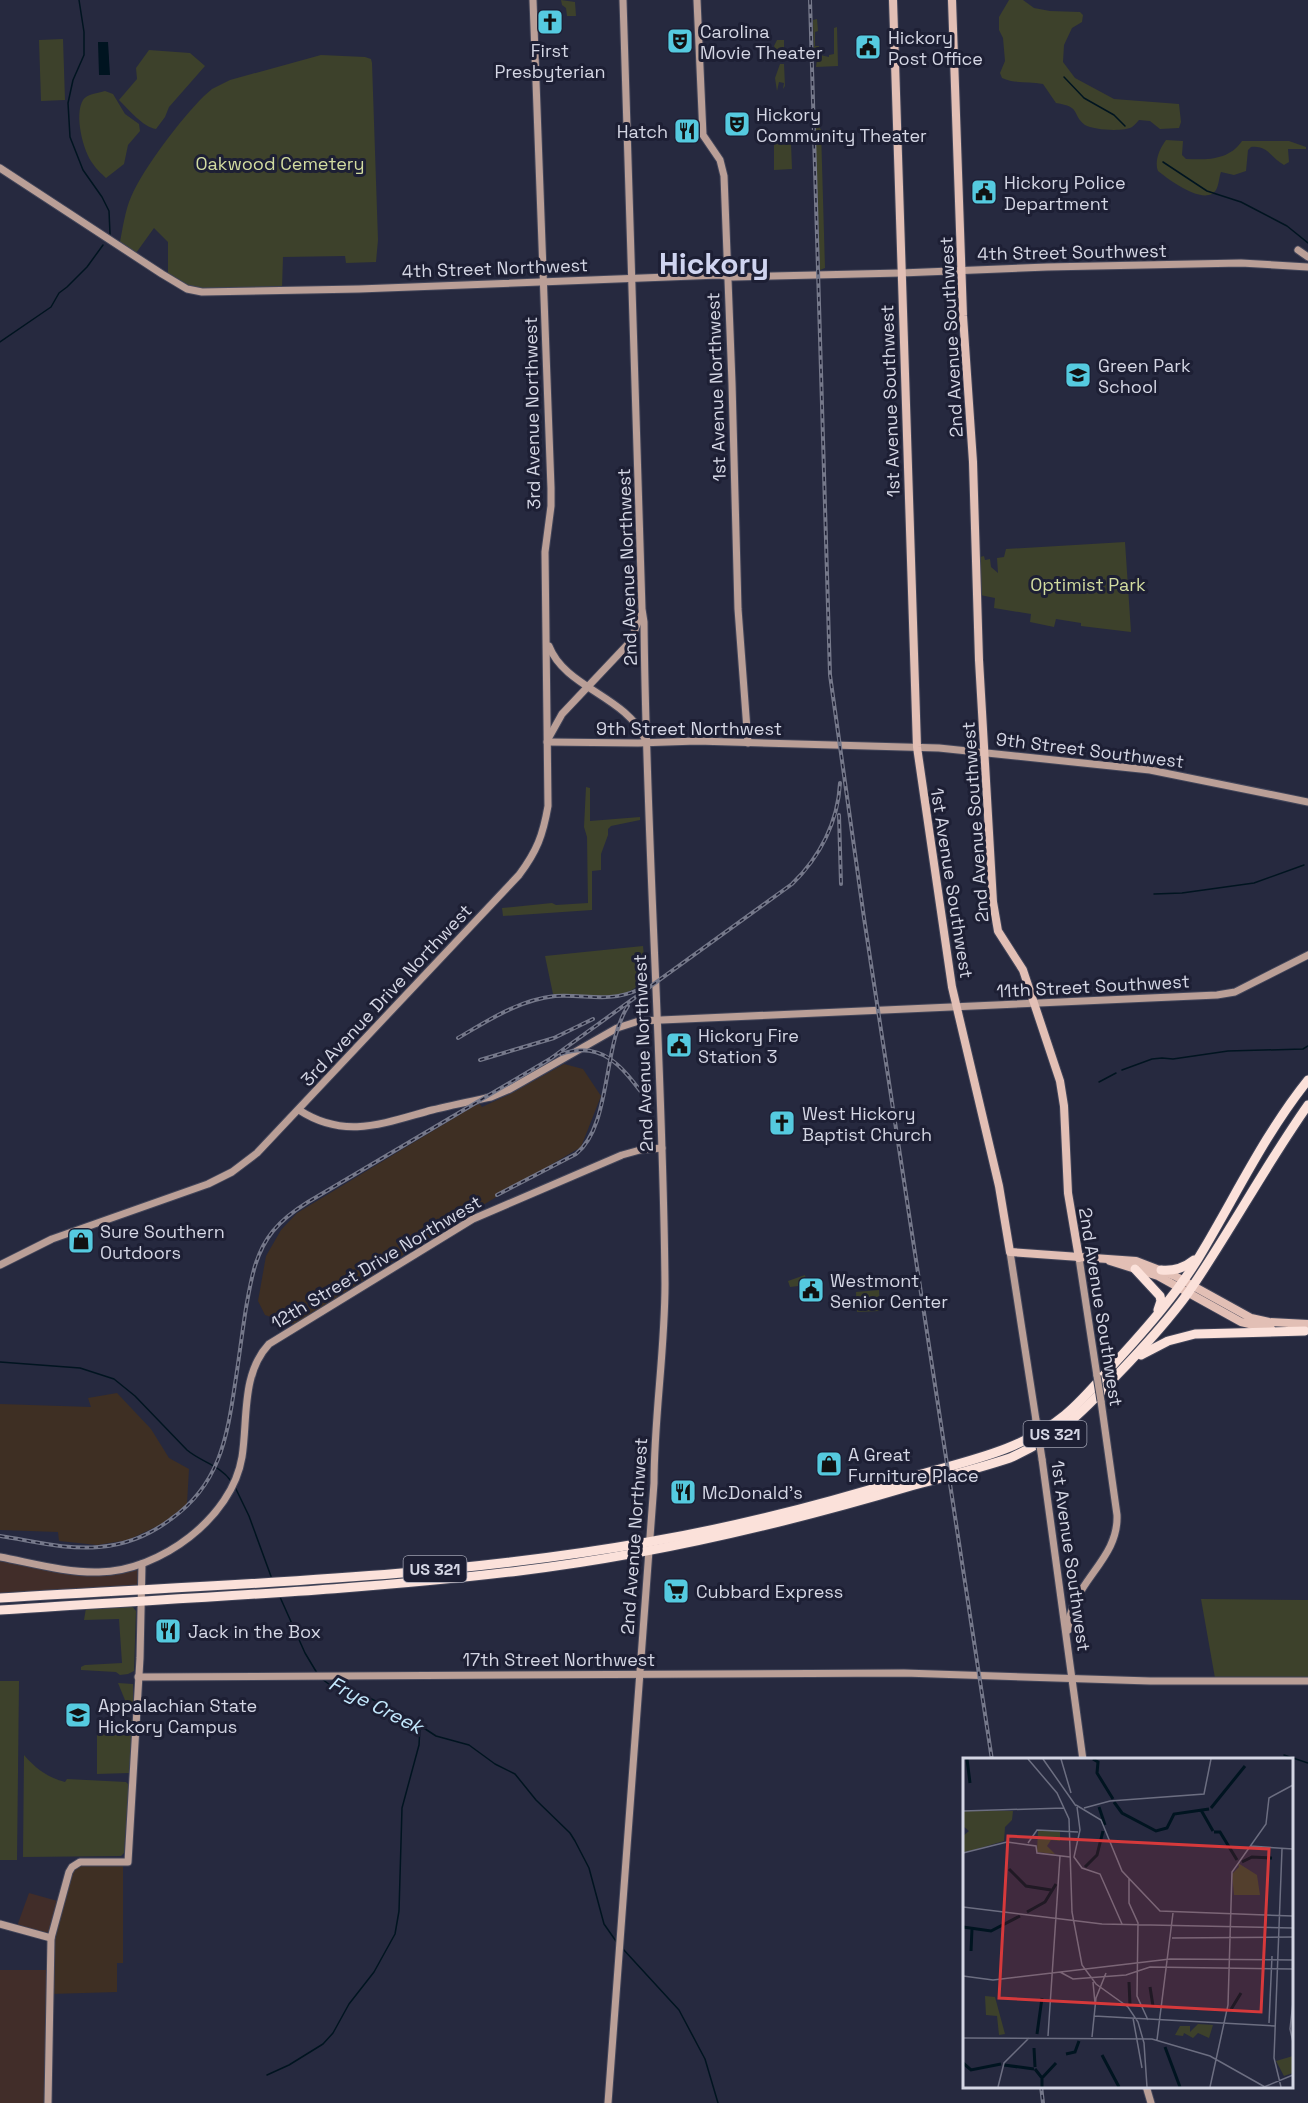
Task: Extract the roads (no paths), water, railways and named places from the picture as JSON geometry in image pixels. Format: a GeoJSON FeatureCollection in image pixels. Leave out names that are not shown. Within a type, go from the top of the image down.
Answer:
{"type":"FeatureCollection","features":[{"type":"Feature","properties":{"kind":"highway","name":"US 321"},"geometry":{"type":"LineString","coordinates":[[0,1598],[458,1567],[649,1547],[838,1500],[1008,1449],[1050,1426],[1068,1413],[1147,1328],[1203,1252],[1275,1125],[1308,1080]]}},
{"type":"Feature","properties":{"kind":"highway","name":"US 321"},"geometry":{"type":"LineString","coordinates":[[0,1610],[415,1582],[522,1571],[837,1508],[1010,1458],[1032,1448],[1072,1422],[1129,1362],[1190,1290],[1287,1134],[1308,1105]]}},
{"type":"Feature","properties":{"kind":"highway"},"geometry":{"type":"LineString","coordinates":[[1161,1270],[1182,1268],[1203,1252]]}},
{"type":"Feature","properties":{"kind":"highway"},"geometry":{"type":"LineString","coordinates":[[1135,1269],[1160,1296],[1160,1307],[1147,1328]]}},
{"type":"Feature","properties":{"kind":"highway"},"geometry":{"type":"LineString","coordinates":[[1129,1362],[1155,1346],[1194,1334],[1307,1329]]}},
{"type":"Feature","properties":{"kind":"main road","name":"3rd Avenue Northwest"},"geometry":{"type":"LineString","coordinates":[[533,0],[551,488],[551,506],[545,547],[548,806],[545,824]]}},
{"type":"Feature","properties":{"kind":"main road","name":"2nd Avenue Northwest"},"geometry":{"type":"LineString","coordinates":[[608,2103],[665,1307],[658,1020],[652,918],[623,0]]}},
{"type":"Feature","properties":{"kind":"main road","name":"1st Avenue Northwest"},"geometry":{"type":"LineString","coordinates":[[697,0],[703,135],[715,150],[723,170],[738,609],[748,743]]}},
{"type":"Feature","properties":{"kind":"main road","name":"1st Avenue Southwest"},"geometry":{"type":"LineString","coordinates":[[893,0],[917,747],[956,1008],[999,1186],[1010,1252],[1042,1459],[1083,1758]]}},
{"type":"Feature","properties":{"kind":"main road","name":"2nd Avenue Southwest"},"geometry":{"type":"LineString","coordinates":[[952,0],[966,369],[973,462],[984,752],[994,918],[1002,939],[1023,969],[1062,1093],[1068,1193],[1117,1515],[1117,1531],[1111,1547],[1073,1604],[1068,1627],[1069,1647]]}},
{"type":"Feature","properties":{"kind":"main road","name":"4th Street Northwest"},"geometry":{"type":"LineString","coordinates":[[0,168],[129,253],[190,290],[202,292],[719,275],[801,275]]}},
{"type":"Feature","properties":{"kind":"main road"},"geometry":{"type":"LineString","coordinates":[[1298,250],[1308,257]]}},
{"type":"Feature","properties":{"kind":"main road","name":"4th Street Southwest"},"geometry":{"type":"LineString","coordinates":[[801,275],[1238,263],[1308,267]]}},
{"type":"Feature","properties":{"kind":"main road"},"geometry":{"type":"LineString","coordinates":[[547,742],[562,714],[630,642],[642,609]]}},
{"type":"Feature","properties":{"kind":"main road"},"geometry":{"type":"LineString","coordinates":[[546,635],[557,661],[629,716],[640,729],[646,742]]}},
{"type":"Feature","properties":{"kind":"main road"},"geometry":{"type":"LineString","coordinates":[[733,742],[743,736],[746,715]]}},
{"type":"Feature","properties":{"kind":"main road","name":"9th Street Northwest"},"geometry":{"type":"LineString","coordinates":[[547,742],[830,744]]}},
{"type":"Feature","properties":{"kind":"main road","name":"9th Street Southwest"},"geometry":{"type":"LineString","coordinates":[[830,744],[984,752],[1173,774],[1308,802]]}},
{"type":"Feature","properties":{"kind":"main road","name":"3rd Avenue Drive Northwest"},"geometry":{"type":"LineString","coordinates":[[0,1265],[63,1234],[190,1191],[232,1172],[257,1153],[519,875],[537,849],[545,824]]}},
{"type":"Feature","properties":{"kind":"main road","name":"11th Street Southwest"},"geometry":{"type":"LineString","coordinates":[[299,1110],[314,1119],[335,1125],[360,1127],[378,1125],[498,1094],[618,1028],[639,1021],[1228,994],[1308,955]]}},
{"type":"Feature","properties":{"kind":"main road","name":"12th Street Drive Northwest"},"geometry":{"type":"LineString","coordinates":[[0,1557],[88,1572],[120,1570],[142,1564],[167,1551],[195,1532],[217,1511],[236,1481],[242,1458],[252,1372],[256,1359],[269,1344],[473,1218],[629,1152],[662,1148]]}},
{"type":"Feature","properties":{"kind":"main road"},"geometry":{"type":"LineString","coordinates":[[1010,1252],[1110,1261],[1181,1284]]}},
{"type":"Feature","properties":{"kind":"main road"},"geometry":{"type":"LineString","coordinates":[[1110,1261],[1125,1259],[1161,1270],[1232,1318],[1253,1326],[1307,1329]]}},
{"type":"Feature","properties":{"kind":"main road"},"geometry":{"type":"LineString","coordinates":[[48,2103],[51,1938],[69,1872],[75,1864],[83,1862],[128,1862],[142,1564]]}},
{"type":"Feature","properties":{"kind":"main road","name":"17th Street Northwest"},"geometry":{"type":"LineString","coordinates":[[138,1677],[904,1673],[1150,1681],[1308,1681]]}},
{"type":"Feature","properties":{"kind":"main road"},"geometry":{"type":"LineString","coordinates":[[0,1924],[51,1938]]}},
{"type":"Feature","properties":{"kind":"main road"},"geometry":{"type":"LineString","coordinates":[[1147,2088],[1151,2103]]}},
{"type":"Feature","properties":{"kind":"water"},"geometry":{"type":"Polygon","coordinates":[[[98,42],[108,42],[110,75],[99,75],[98,42]]]}},
{"type":"Feature","properties":{"kind":"waterway"},"geometry":{"type":"LineString","coordinates":[[79,0],[84,32],[84,55],[73,80],[68,103],[70,137],[83,170],[109,211],[110,234]]}},
{"type":"Feature","properties":{"kind":"waterway"},"geometry":{"type":"LineString","coordinates":[[1064,77],[1084,98],[1114,115],[1125,126]]}},
{"type":"Feature","properties":{"kind":"waterway"},"geometry":{"type":"LineString","coordinates":[[1163,162],[1207,191],[1241,202],[1287,226],[1308,243]]}},
{"type":"Feature","properties":{"kind":"waterway"},"geometry":{"type":"LineString","coordinates":[[0,342],[51,307],[59,293],[87,267],[103,245]]}},
{"type":"Feature","properties":{"kind":"waterway"},"geometry":{"type":"LineString","coordinates":[[1154,894],[1182,893],[1254,883],[1304,865]]}},
{"type":"Feature","properties":{"kind":"waterway"},"geometry":{"type":"LineString","coordinates":[[1122,1070],[1152,1059],[1173,1059],[1228,1051],[1303,1049],[1308,1046]]}},
{"type":"Feature","properties":{"kind":"waterway"},"geometry":{"type":"LineString","coordinates":[[1099,1082],[1116,1073]]}},
{"type":"Feature","properties":{"kind":"waterway","name":"Frye Creek"},"geometry":{"type":"LineString","coordinates":[[0,1362],[80,1368],[114,1379],[135,1396],[187,1450],[216,1467],[231,1481]]}},
{"type":"Feature","properties":{"kind":"waterway","name":"Frye Creek"},"geometry":{"type":"LineString","coordinates":[[235,1487],[249,1516],[272,1579]]}},
{"type":"Feature","properties":{"kind":"waterway","name":"Frye Creek"},"geometry":{"type":"LineString","coordinates":[[280,1597],[305,1653],[317,1673]]}},
{"type":"Feature","properties":{"kind":"waterway","name":"Frye Creek"},"geometry":{"type":"LineString","coordinates":[[322,1679],[334,1688],[362,1694],[410,1719],[436,1736],[469,1745],[495,1764],[515,1774],[575,1841],[589,1868],[604,1924],[618,1944]]}},
{"type":"Feature","properties":{"kind":"waterway"},"geometry":{"type":"LineString","coordinates":[[267,2075],[289,2065],[323,2044],[333,2033],[349,2004],[374,1972],[395,1934],[399,1911],[402,1808],[419,1745],[420,1727]]}},
{"type":"Feature","properties":{"kind":"waterway"},"geometry":{"type":"LineString","coordinates":[[1284,1755],[1308,1763]]}},
{"type":"Feature","properties":{"kind":"waterway","name":"Frye Creek"},"geometry":{"type":"LineString","coordinates":[[623,1949],[679,2010],[705,2059],[718,2103]]}},
{"type":"Feature","properties":{"kind":"railway"},"geometry":{"type":"LineString","coordinates":[[810,0],[830,675],[864,918],[992,1758]]}},
{"type":"Feature","properties":{"kind":"railway"},"geometry":{"type":"LineString","coordinates":[[0,1536],[62,1546],[87,1548],[109,1546],[146,1534],[163,1525],[187,1506],[210,1476],[224,1442],[252,1277],[262,1248],[277,1227],[289,1215],[308,1202],[550,1059],[792,884],[811,862],[826,838],[836,811],[840,783]]}},
{"type":"Feature","properties":{"kind":"railway"},"geometry":{"type":"LineString","coordinates":[[839,815],[841,884]]}},
{"type":"Feature","properties":{"kind":"railway"},"geometry":{"type":"LineString","coordinates":[[458,1038],[517,1006],[542,998],[606,997],[638,990]]}},
{"type":"Feature","properties":{"kind":"railway"},"geometry":{"type":"LineString","coordinates":[[497,1195],[576,1154],[588,1141],[601,1105],[614,1042],[628,1006]]}},
{"type":"Feature","properties":{"kind":"railway"},"geometry":{"type":"LineString","coordinates":[[480,1060],[554,1038],[593,1019]]}},
{"type":"Feature","properties":{"kind":"railway"},"geometry":{"type":"LineString","coordinates":[[561,1054],[576,1050],[602,1054],[622,1069],[648,1101]]}},
{"type":"Feature","properties":{"kind":"railway"},"geometry":{"type":"LineString","coordinates":[[1041,2088],[1043,2103]]}},
{"type":"Feature","properties":{"kind":"place","name":"First Presbyterian"},"geometry":{"type":"Point","coordinates":[550,22]}},
{"type":"Feature","properties":{"kind":"place","name":"Carolina Movie Theater"},"geometry":{"type":"Point","coordinates":[680,41]}},
{"type":"Feature","properties":{"kind":"place","name":"Hickory Post Office"},"geometry":{"type":"Point","coordinates":[868,47]}},
{"type":"Feature","properties":{"kind":"place","name":"Hickory Community Theater"},"geometry":{"type":"Point","coordinates":[737,124]}},
{"type":"Feature","properties":{"kind":"place","name":"Hatch"},"geometry":{"type":"Point","coordinates":[687,131]}},
{"type":"Feature","properties":{"kind":"place","name":"Hickory Police Department"},"geometry":{"type":"Point","coordinates":[984,192]}},
{"type":"Feature","properties":{"kind":"place","name":"Green Park School"},"geometry":{"type":"Point","coordinates":[1078,375]}},
{"type":"Feature","properties":{"kind":"place","name":"Hickory Fire Station 3"},"geometry":{"type":"Point","coordinates":[679,1045]}},
{"type":"Feature","properties":{"kind":"place","name":"West Hickory Baptist Church"},"geometry":{"type":"Point","coordinates":[782,1123]}},
{"type":"Feature","properties":{"kind":"place","name":"Sure Southern Outdoors"},"geometry":{"type":"Point","coordinates":[81,1241]}},
{"type":"Feature","properties":{"kind":"place","name":"Westmont Senior Center"},"geometry":{"type":"Point","coordinates":[811,1290]}},
{"type":"Feature","properties":{"kind":"place","name":"A Great Furniture Place"},"geometry":{"type":"Point","coordinates":[829,1464]}},
{"type":"Feature","properties":{"kind":"place","name":"McDonald's"},"geometry":{"type":"Point","coordinates":[683,1492]}},
{"type":"Feature","properties":{"kind":"place","name":"Cubbard Express"},"geometry":{"type":"Point","coordinates":[676,1591]}},
{"type":"Feature","properties":{"kind":"place","name":"Jack in the Box"},"geometry":{"type":"Point","coordinates":[168,1631]}},
{"type":"Feature","properties":{"kind":"place","name":"Appalachian State Hickory Campus"},"geometry":{"type":"Point","coordinates":[78,1715]}},
{"type":"Feature","properties":{"kind":"district","name":"Hickory"},"geometry":{"type":"Point","coordinates":[714,263]}},
{"type":"Feature","properties":{"kind":"park label","name":"Oakwood Cemetery"},"geometry":{"type":"Point","coordinates":[280,163]}},
{"type":"Feature","properties":{"kind":"park label","name":"Optimist Park"},"geometry":{"type":"Point","coordinates":[1088,584]}}]}
